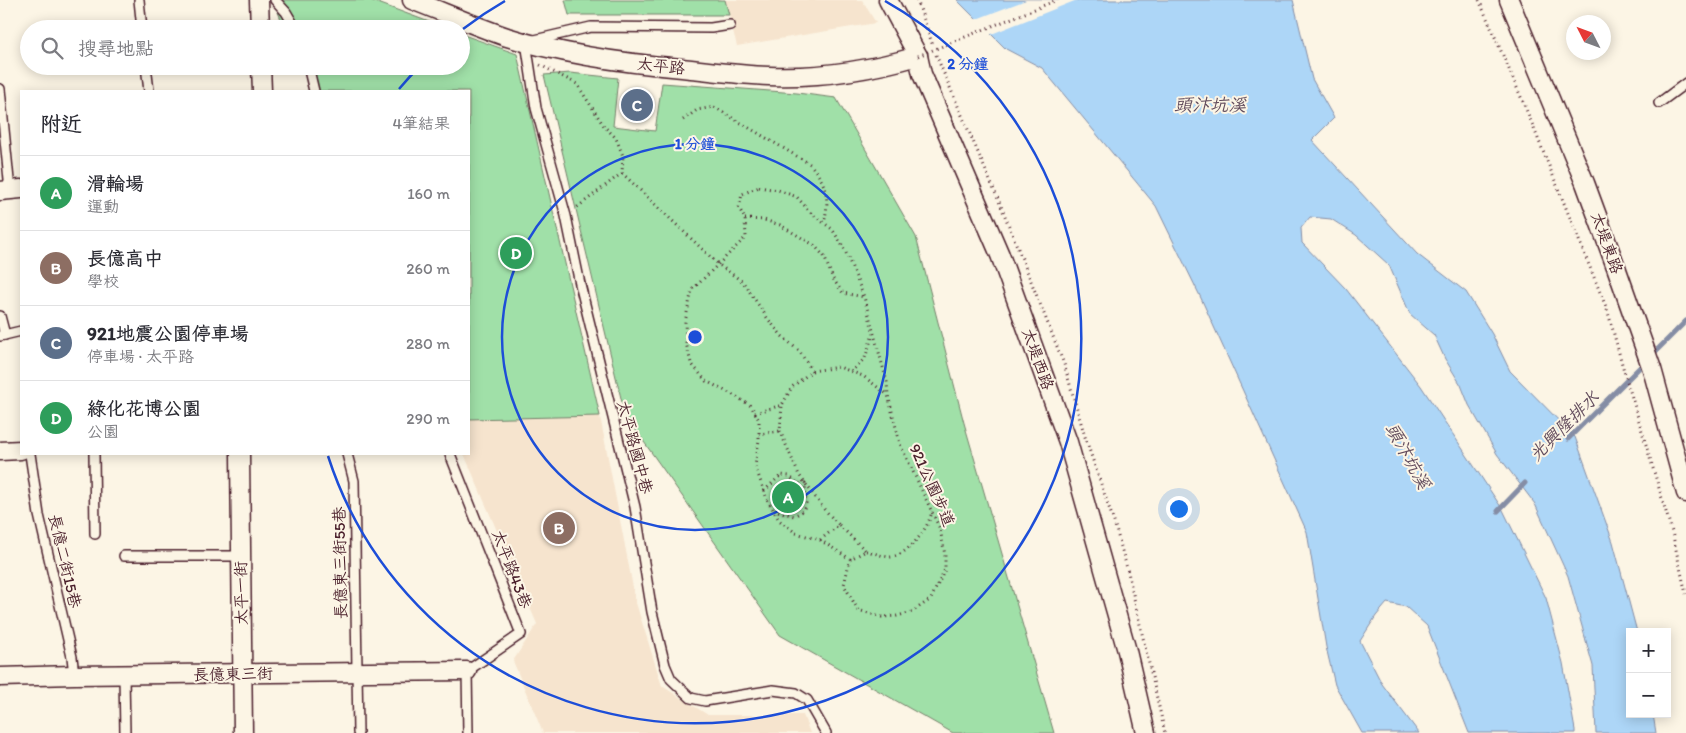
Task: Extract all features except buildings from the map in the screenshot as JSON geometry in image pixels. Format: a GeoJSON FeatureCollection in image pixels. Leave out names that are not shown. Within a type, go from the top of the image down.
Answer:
{"type":"FeatureCollection","features":[{"type":"Feature","properties":{"kind":"street"},"geometry":{"type":"LineString","coordinates":[[259,0],[260,20]]}},
{"type":"Feature","properties":{"kind":"street","name":"太平路"},"geometry":{"type":"LineString","coordinates":[[412,0],[464,20]]}},
{"type":"Feature","properties":{"kind":"street","name":"太堤西路"},"geometry":{"type":"LineString","coordinates":[[888,0],[918,56],[922,74],[1000,255],[1068,442],[1126,650],[1146,733]]}},
{"type":"Feature","properties":{"kind":"street","name":"太堤東路"},"geometry":{"type":"LineString","coordinates":[[1509,0],[1585,183],[1652,369],[1686,493]]}},
{"type":"Feature","properties":{"kind":"street","name":"太平路"},"geometry":{"type":"LineString","coordinates":[[470,22],[506,36],[528,51],[769,76],[811,76],[840,73],[885,66],[918,56]]}},
{"type":"Feature","properties":{"kind":"street"},"geometry":{"type":"LineString","coordinates":[[262,75],[262,90]]}},
{"type":"Feature","properties":{"kind":"street"},"geometry":{"type":"LineString","coordinates":[[0,451],[20,450]]}},
{"type":"Feature","properties":{"kind":"street","name":"太平一街"},"geometry":{"type":"LineString","coordinates":[[240,455],[243,733]]}},
{"type":"Feature","properties":{"kind":"street","name":"長億東三街"},"geometry":{"type":"LineString","coordinates":[[0,677],[466,671]]}},
{"type":"Feature","properties":{"kind":"lane"},"geometry":{"type":"LineString","coordinates":[[138,0],[141,20]]}},
{"type":"Feature","properties":{"kind":"lane"},"geometry":{"type":"LineString","coordinates":[[276,0],[291,20]]}},
{"type":"Feature","properties":{"kind":"lane"},"geometry":{"type":"LineString","coordinates":[[528,51],[591,27],[711,28],[730,25]]}},
{"type":"Feature","properties":{"kind":"lane","name":"太平路國中巷"},"geometry":{"type":"LineString","coordinates":[[528,51],[536,108],[566,216],[582,293],[636,507],[652,612],[665,665],[671,679],[691,698],[705,701],[773,690],[796,692],[807,700],[826,733]]}},
{"type":"Feature","properties":{"kind":"lane"},"geometry":{"type":"LineString","coordinates":[[147,75],[149,90]]}},
{"type":"Feature","properties":{"kind":"lane"},"geometry":{"type":"LineString","coordinates":[[310,75],[314,90]]}},
{"type":"Feature","properties":{"kind":"lane"},"geometry":{"type":"LineString","coordinates":[[1659,103],[1686,83]]}},
{"type":"Feature","properties":{"kind":"lane"},"geometry":{"type":"LineString","coordinates":[[0,90],[10,190]]}},
{"type":"Feature","properties":{"kind":"lane"},"geometry":{"type":"LineString","coordinates":[[0,316],[2,336],[20,331]]}},
{"type":"Feature","properties":{"kind":"lane","name":"長億二街15巷"},"geometry":{"type":"LineString","coordinates":[[30,455],[39,515],[72,657],[74,675]]}},
{"type":"Feature","properties":{"kind":"lane"},"geometry":{"type":"LineString","coordinates":[[94,455],[95,534]]}},
{"type":"Feature","properties":{"kind":"lane","name":"長億東三街55巷"},"geometry":{"type":"LineString","coordinates":[[347,455],[354,480],[358,733]]}},
{"type":"Feature","properties":{"kind":"lane","name":"太平路43巷"},"geometry":{"type":"LineString","coordinates":[[450,455],[521,634],[466,671]]}},
{"type":"Feature","properties":{"kind":"lane"},"geometry":{"type":"LineString","coordinates":[[124,556],[241,556]]}},
{"type":"Feature","properties":{"kind":"lane"},"geometry":{"type":"LineString","coordinates":[[466,671],[468,733]]}},
{"type":"Feature","properties":{"kind":"lane"},"geometry":{"type":"LineString","coordinates":[[124,675],[125,733]]}},
{"type":"Feature","properties":{"kind":"path"},"geometry":{"type":"LineString","coordinates":[[916,0],[942,71]]}},
{"type":"Feature","properties":{"kind":"path"},"geometry":{"type":"LineString","coordinates":[[918,56],[1057,0]]}},
{"type":"Feature","properties":{"kind":"path"},"geometry":{"type":"LineString","coordinates":[[1479,0],[1524,104],[1608,312],[1672,532],[1686,594]]}},
{"type":"Feature","properties":{"kind":"path"},"geometry":{"type":"LineString","coordinates":[[528,51],[577,84],[604,126],[616,138],[624,156],[622,172],[566,216]]}},
{"type":"Feature","properties":{"kind":"path"},"geometry":{"type":"LineString","coordinates":[[682,120],[697,110],[714,107],[810,164],[821,177],[826,190],[824,223]]}},
{"type":"Feature","properties":{"kind":"path"},"geometry":{"type":"LineString","coordinates":[[622,172],[719,265],[743,282],[768,318],[782,336],[800,352],[812,371]]}},
{"type":"Feature","properties":{"kind":"path","name":"921公園步道"},"geometry":{"type":"LineString","coordinates":[[755,413],[751,406],[737,396],[706,382],[691,363],[686,343],[686,322],[692,290],[746,237],[745,219],[739,208],[742,194],[759,187],[778,190],[797,197],[812,214],[832,229],[844,248],[864,297],[900,444],[940,529],[945,555],[945,569],[931,599],[912,612],[882,617],[858,610],[844,585],[850,560]]}},
{"type":"Feature","properties":{"kind":"path"},"geometry":{"type":"LineString","coordinates":[[745,219],[764,220],[780,225],[800,236],[824,256],[833,280],[843,293],[864,297]]}},
{"type":"Feature","properties":{"kind":"path"},"geometry":{"type":"LineString","coordinates":[[852,372],[865,358],[874,332]]}},
{"type":"Feature","properties":{"kind":"path"},"geometry":{"type":"LineString","coordinates":[[888,395],[863,376],[839,367],[812,371],[792,387],[782,406],[780,431],[799,475],[839,525],[866,551],[890,557],[909,548],[924,531],[932,510]]}},
{"type":"Feature","properties":{"kind":"path"},"geometry":{"type":"LineString","coordinates":[[782,406],[755,413],[759,420],[755,466],[764,491],[779,520],[796,533],[820,540],[850,560],[866,551]]}},
{"type":"Feature","properties":{"kind":"path"},"geometry":{"type":"LineString","coordinates":[[759,434],[780,431]]}},
{"type":"Feature","properties":{"kind":"path"},"geometry":{"type":"LineString","coordinates":[[764,491],[781,475],[789,476],[798,484],[805,483]]}},
{"type":"Feature","properties":{"kind":"path"},"geometry":{"type":"LineString","coordinates":[[774,510],[794,516],[804,511],[806,503],[805,483]]}},
{"type":"Feature","properties":{"kind":"path"},"geometry":{"type":"LineString","coordinates":[[820,540],[839,525]]}},
{"type":"Feature","properties":{"kind":"shaded area"},"geometry":{"type":"Polygon","coordinates":[[[725,0],[862,0],[876,23],[737,46],[725,0]]]}},
{"type":"Feature","properties":{"kind":"shaded area"},"geometry":{"type":"Polygon","coordinates":[[[600,416],[636,603],[662,686],[708,715],[803,715],[810,733],[543,733],[513,661],[537,624],[464,455],[470,455],[470,419],[600,416]]]}},
{"type":"Feature","properties":{"kind":"green space"},"geometry":{"type":"Polygon","coordinates":[[[273,0],[370,0],[424,20],[281,20],[273,0]]]}},
{"type":"Feature","properties":{"kind":"green space"},"geometry":{"type":"Polygon","coordinates":[[[565,0],[725,0],[729,15],[569,15],[565,0]]]}},
{"type":"Feature","properties":{"kind":"green space"},"geometry":{"type":"Polygon","coordinates":[[[470,37],[517,54],[600,416],[470,419],[470,90],[312,90],[305,75],[470,75],[470,37]]]}},
{"type":"Feature","properties":{"kind":"green space"},"geometry":{"type":"Polygon","coordinates":[[[570,73],[618,78],[613,126],[655,131],[662,83],[797,93],[836,98],[916,237],[964,423],[1054,733],[953,733],[780,635],[625,415],[544,75],[570,73]]]}},
{"type":"Feature","properties":{"kind":"water","name":"頭汴坑溪"},"geometry":{"type":"Polygon","coordinates":[[[957,0],[1293,0],[1312,79],[1334,118],[1312,140],[1417,254],[1466,292],[1492,334],[1510,371],[1575,437],[1613,542],[1636,628],[1626,628],[1626,718],[1654,718],[1656,733],[1596,733],[1593,666],[1568,576],[1535,504],[1497,454],[1469,405],[1461,385],[1445,359],[1434,335],[1410,314],[1389,265],[1356,235],[1331,219],[1310,217],[1301,228],[1302,243],[1346,289],[1421,386],[1503,510],[1546,598],[1563,663],[1575,730],[1575,733],[1469,733],[1427,626],[1406,607],[1387,603],[1360,641],[1382,684],[1419,733],[1362,733],[1335,685],[1326,647],[1307,532],[1200,296],[1156,206],[1042,68],[1006,49],[957,0]]]}},
{"type":"Feature","properties":{"kind":"pier"},"geometry":{"type":"Polygon","coordinates":[[[1026,0],[1077,0],[989,35],[974,20],[1026,0]]]}},
{"type":"Feature","properties":{"kind":"waterway","name":"光興隆排水"},"geometry":{"type":"LineString","coordinates":[[1651,356],[1686,321]]}},
{"type":"Feature","properties":{"kind":"waterway","name":"光興隆排水"},"geometry":{"type":"LineString","coordinates":[[1568,439],[1645,362]]}},
{"type":"Feature","properties":{"kind":"waterway","name":"光興隆排水"},"geometry":{"type":"LineString","coordinates":[[1498,511],[1525,483]]}},
{"type":"Feature","properties":{"kind":"place","name":"921地震公園停車場"},"geometry":{"type":"Point","coordinates":[637,105]}},
{"type":"Feature","properties":{"kind":"place","name":"綠化花博公園"},"geometry":{"type":"Point","coordinates":[516,253]}},
{"type":"Feature","properties":{"kind":"place","name":"滑輪場"},"geometry":{"type":"Point","coordinates":[788,497]}},
{"type":"Feature","properties":{"kind":"place","name":"長億高中"},"geometry":{"type":"Point","coordinates":[559,528]}}]}
